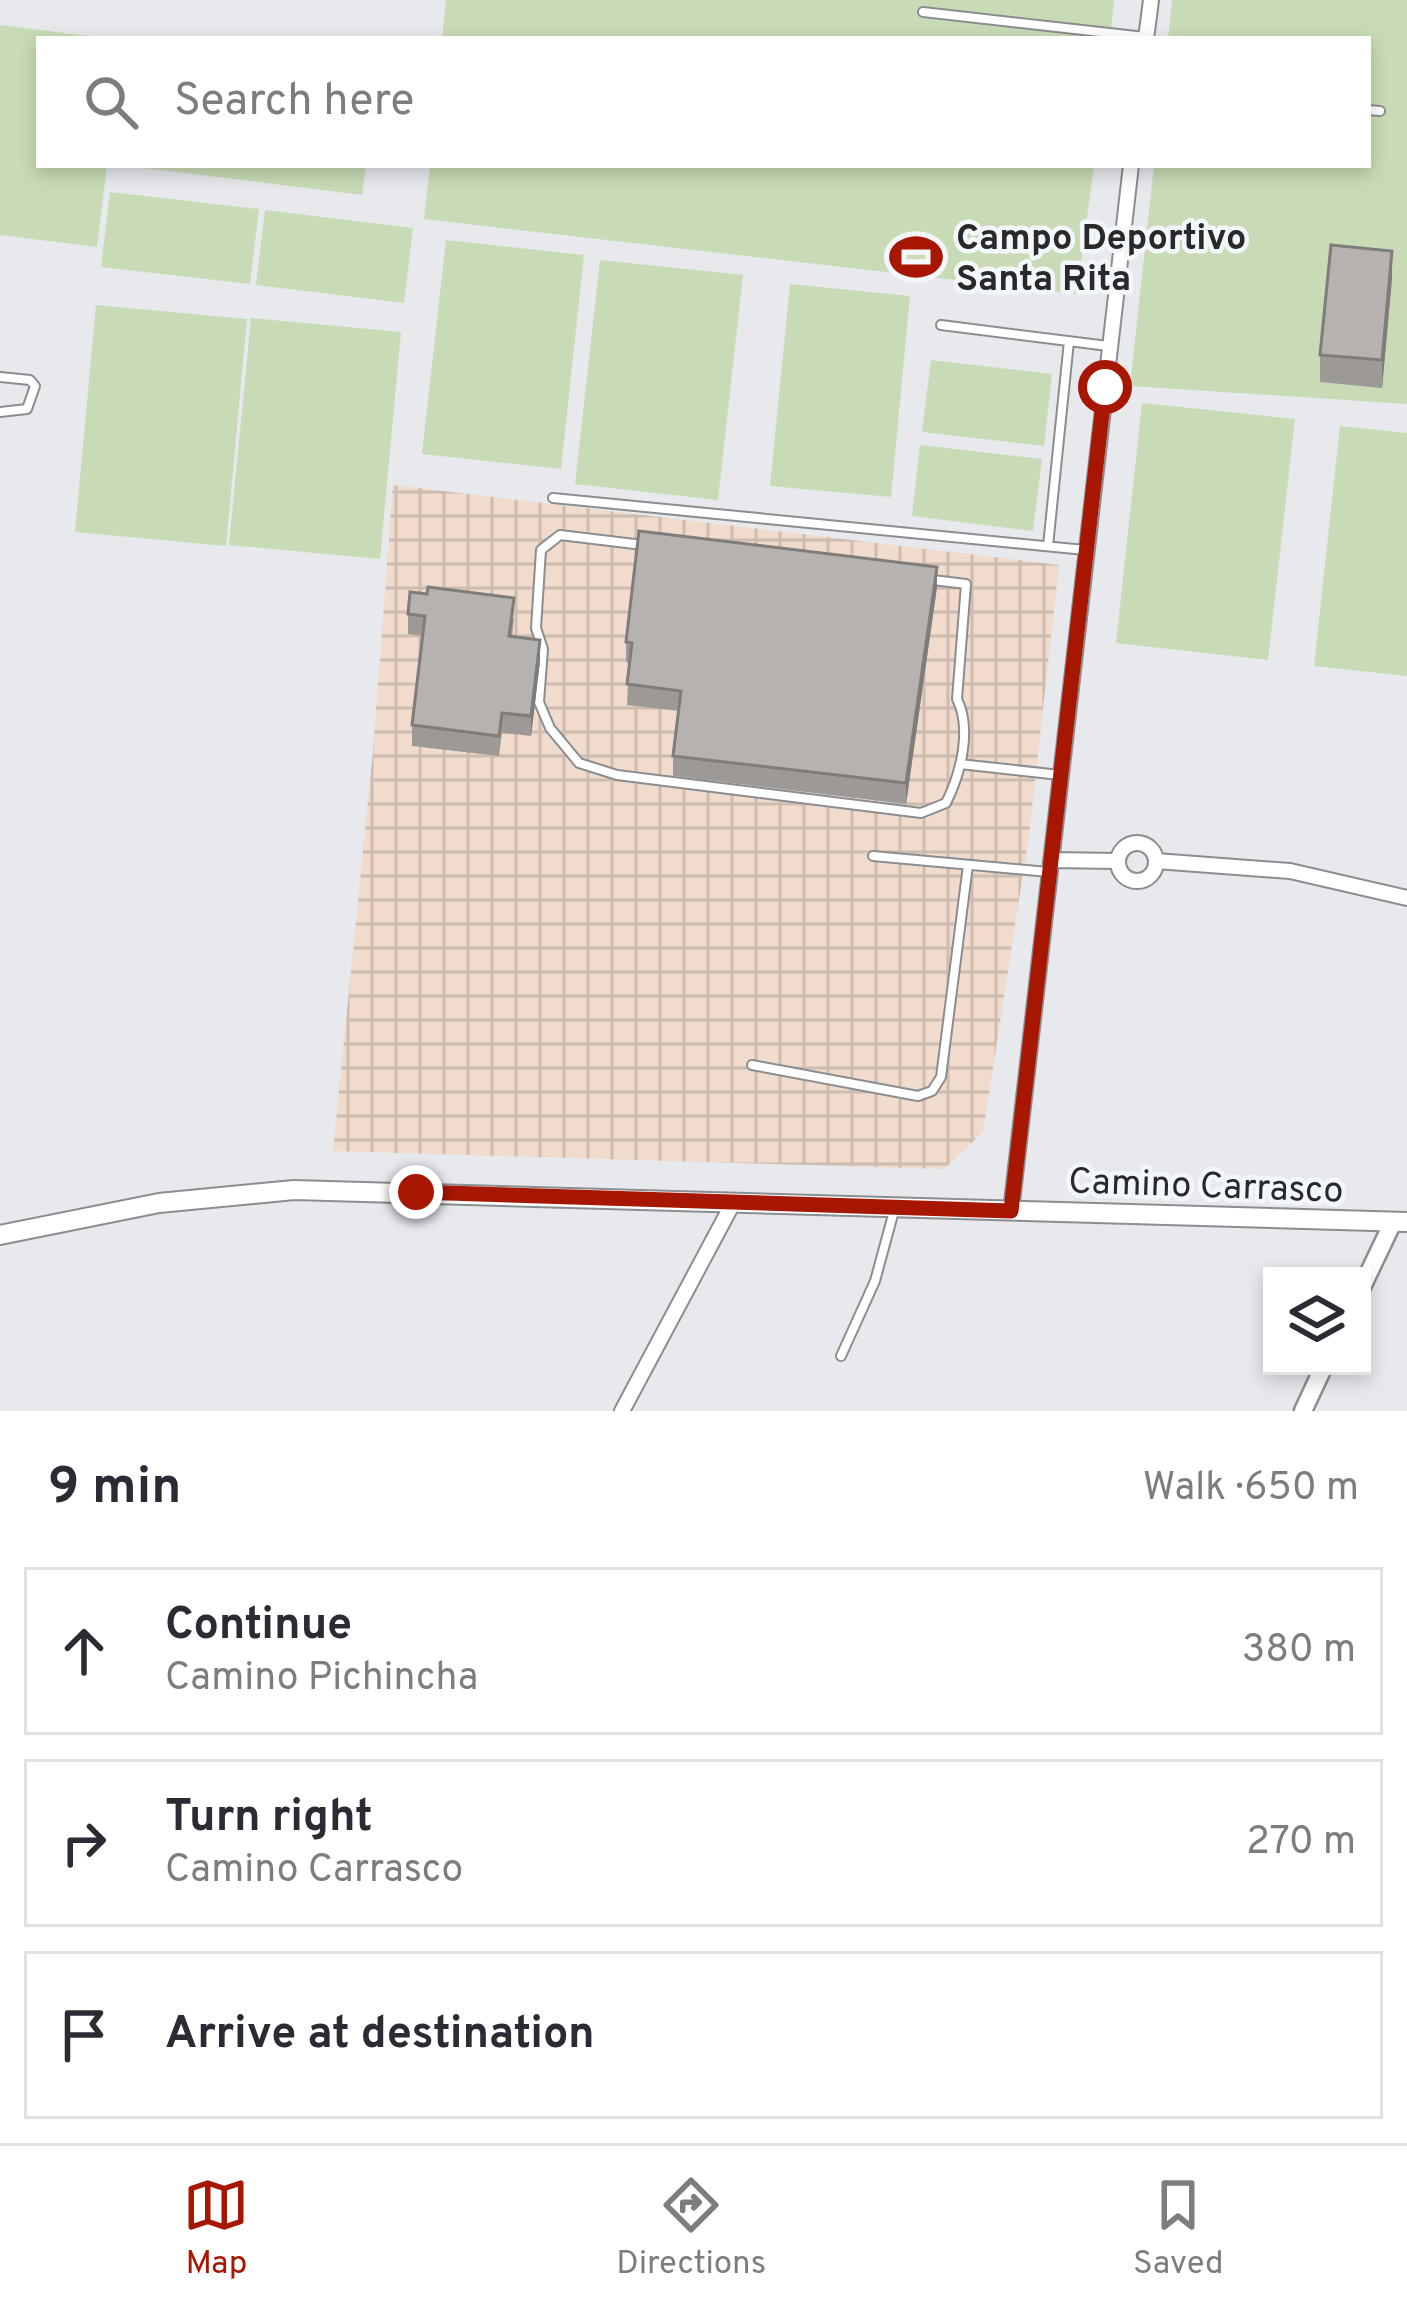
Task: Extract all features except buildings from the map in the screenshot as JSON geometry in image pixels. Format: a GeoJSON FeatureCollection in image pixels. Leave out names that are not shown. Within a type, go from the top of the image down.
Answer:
{"type":"FeatureCollection","features":[{"type":"Feature","properties":{"kind":"main road","name":"Camino Carrasco"},"geometry":{"type":"LineString","coordinates":[[0,1235],[159,1203],[294,1190],[1400,1222]]}},
{"type":"Feature","properties":{"kind":"street"},"geometry":{"type":"LineString","coordinates":[[1146,36],[1151,0]]}},
{"type":"Feature","properties":{"kind":"street"},"geometry":{"type":"LineString","coordinates":[[1011,1211],[1131,168]]}},
{"type":"Feature","properties":{"kind":"street"},"geometry":{"type":"LineString","coordinates":[[1156,861],[1143,880],[1121,873],[1117,861],[1121,850],[1142,843],[1156,861],[1290,871],[1407,898]]}},
{"type":"Feature","properties":{"kind":"street"},"geometry":{"type":"LineString","coordinates":[[1050,866],[1117,861]]}},
{"type":"Feature","properties":{"kind":"street"},"geometry":{"type":"LineString","coordinates":[[622,1411],[733,1203]]}},
{"type":"Feature","properties":{"kind":"street"},"geometry":{"type":"LineString","coordinates":[[1371,1272],[1400,1222]]}},
{"type":"Feature","properties":{"kind":"street"},"geometry":{"type":"LineString","coordinates":[[1303,1411],[1320,1375]]}},
{"type":"Feature","properties":{"kind":"lane"},"geometry":{"type":"LineString","coordinates":[[923,12],[1129,36]]}},
{"type":"Feature","properties":{"kind":"lane"},"geometry":{"type":"LineString","coordinates":[[1371,110],[1380,111]]}},
{"type":"Feature","properties":{"kind":"lane"},"geometry":{"type":"LineString","coordinates":[[940,325],[1110,346]]}},
{"type":"Feature","properties":{"kind":"lane"},"geometry":{"type":"LineString","coordinates":[[1048,546],[1069,341]]}},
{"type":"Feature","properties":{"kind":"lane"},"geometry":{"type":"LineString","coordinates":[[0,377],[30,380],[35,386],[32,406],[0,412]]}},
{"type":"Feature","properties":{"kind":"lane"},"geometry":{"type":"LineString","coordinates":[[553,498],[1085,550]]}},
{"type":"Feature","properties":{"kind":"lane"},"geometry":{"type":"LineString","coordinates":[[571,535],[961,580],[968,590],[957,699],[965,715],[960,764],[946,803],[921,813],[617,775],[579,763],[550,728],[539,701],[543,649],[536,628],[541,550],[552,538],[571,535]]}},
{"type":"Feature","properties":{"kind":"lane"},"geometry":{"type":"LineString","coordinates":[[960,764],[1060,775]]}},
{"type":"Feature","properties":{"kind":"lane"},"geometry":{"type":"LineString","coordinates":[[873,856],[968,865],[1050,866]]}},
{"type":"Feature","properties":{"kind":"lane"},"geometry":{"type":"LineString","coordinates":[[752,1065],[918,1096],[932,1091],[941,1077],[968,865]]}},
{"type":"Feature","properties":{"kind":"lane"},"geometry":{"type":"LineString","coordinates":[[841,1355],[875,1281],[895,1208]]}},
{"type":"Feature","properties":{"kind":"shaded area"},"geometry":{"type":"Polygon","coordinates":[[[393,485],[1059,565],[1029,835],[983,1132],[944,1169],[333,1151],[373,751],[393,485]]]}},
{"type":"Feature","properties":{"kind":"green space"},"geometry":{"type":"Polygon","coordinates":[[[446,0],[1114,0],[1110,36],[442,36],[446,0]]]}},
{"type":"Feature","properties":{"kind":"green space"},"geometry":{"type":"Polygon","coordinates":[[[1172,0],[1407,0],[1407,404],[1130,386],[1154,168],[1371,168],[1371,36],[1168,36],[1172,0]]]}},
{"type":"Feature","properties":{"kind":"green space"},"geometry":{"type":"Polygon","coordinates":[[[0,25],[89,36],[36,36],[36,168],[107,168],[97,247],[0,235],[0,25]]]}},
{"type":"Feature","properties":{"kind":"green space"},"geometry":{"type":"Polygon","coordinates":[[[144,168],[366,168],[362,195],[144,168]]]}},
{"type":"Feature","properties":{"kind":"green space","name":"Campo Deportivo Santa Rita"},"geometry":{"type":"Polygon","coordinates":[[[430,168],[1094,168],[1077,294],[424,219],[430,168]]]}},
{"type":"Feature","properties":{"kind":"green space"},"geometry":{"type":"Polygon","coordinates":[[[110,192],[259,209],[250,284],[101,267],[110,192]]]}},
{"type":"Feature","properties":{"kind":"green space"},"geometry":{"type":"Polygon","coordinates":[[[265,210],[413,228],[404,303],[256,285],[265,210]]]}},
{"type":"Feature","properties":{"kind":"green space"},"geometry":{"type":"Polygon","coordinates":[[[446,240],[584,255],[561,469],[422,454],[446,240]]]}},
{"type":"Feature","properties":{"kind":"green space"},"geometry":{"type":"Polygon","coordinates":[[[600,260],[743,275],[718,500],[575,484],[600,260]]]}},
{"type":"Feature","properties":{"kind":"green space"},"geometry":{"type":"Polygon","coordinates":[[[790,284],[910,296],[891,497],[770,486],[790,284]]]}},
{"type":"Feature","properties":{"kind":"green space"},"geometry":{"type":"Polygon","coordinates":[[[96,305],[247,319],[226,546],[75,532],[96,305]]]}},
{"type":"Feature","properties":{"kind":"green space"},"geometry":{"type":"Polygon","coordinates":[[[251,318],[401,332],[380,559],[229,545],[251,318]]]}},
{"type":"Feature","properties":{"kind":"green space"},"geometry":{"type":"Polygon","coordinates":[[[931,360],[1052,374],[1044,446],[922,432],[931,360]]]}},
{"type":"Feature","properties":{"kind":"green space"},"geometry":{"type":"Polygon","coordinates":[[[1142,403],[1295,419],[1268,660],[1116,643],[1142,403]]]}},
{"type":"Feature","properties":{"kind":"green space"},"geometry":{"type":"Polygon","coordinates":[[[1340,426],[1407,433],[1407,676],[1314,666],[1340,426]]]}},
{"type":"Feature","properties":{"kind":"green space"},"geometry":{"type":"Polygon","coordinates":[[[920,445],[1042,459],[1033,531],[912,516],[920,445]]]}},
{"type":"Feature","properties":{"kind":"place","name":"Campo Deportivo Santa Rita"},"geometry":{"type":"Point","coordinates":[916,257]}},
{"type":"Feature","properties":{"kind":"route"},"geometry":{"type":"LineString","coordinates":[[416,1192],[1011,1211],[1105,387]]}}]}
